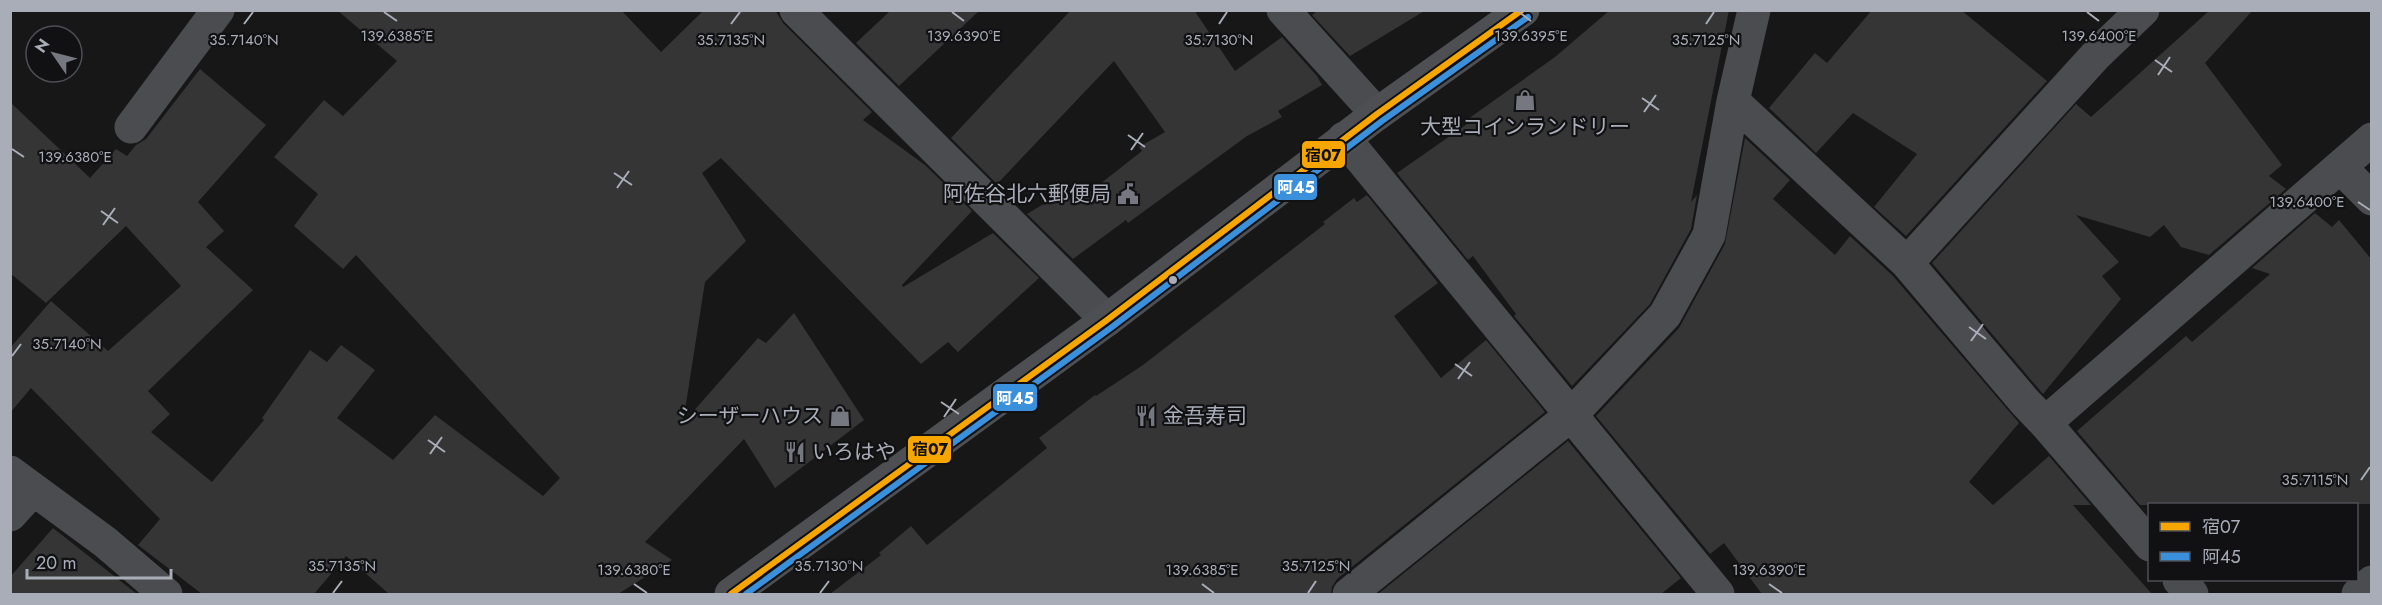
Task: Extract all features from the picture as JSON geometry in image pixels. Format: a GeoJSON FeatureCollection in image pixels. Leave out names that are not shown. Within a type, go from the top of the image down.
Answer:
{"type":"FeatureCollection","features":[{"type":"Feature","properties":{"kind":"main road"},"geometry":{"type":"LineString","coordinates":[[731,594],[1107,320],[1344,138],[1523,10]]}},
{"type":"Feature","properties":{"kind":"street"},"geometry":{"type":"LineString","coordinates":[[131,127],[218,10]]}},
{"type":"Feature","properties":{"kind":"street"},"geometry":{"type":"LineString","coordinates":[[796,10],[1107,320]]}},
{"type":"Feature","properties":{"kind":"street"},"geometry":{"type":"LineString","coordinates":[[1282,10],[1377,114]]}},
{"type":"Feature","properties":{"kind":"street"},"geometry":{"type":"LineString","coordinates":[[1349,594],[1571,415],[1665,315],[1709,236],[1733,101],[1754,10]]}},
{"type":"Feature","properties":{"kind":"street"},"geometry":{"type":"LineString","coordinates":[[1907,263],[2097,54],[2143,10]]}},
{"type":"Feature","properties":{"kind":"street"},"geometry":{"type":"LineString","coordinates":[[1733,101],[1907,263],[2148,543]]}},
{"type":"Feature","properties":{"kind":"street"},"geometry":{"type":"LineString","coordinates":[[1344,138],[1571,415],[1707,591]]}},
{"type":"Feature","properties":{"kind":"street"},"geometry":{"type":"LineString","coordinates":[[2045,423],[2372,139]]}},
{"type":"Feature","properties":{"kind":"street"},"geometry":{"type":"LineString","coordinates":[[2340,167],[2372,199]]}},
{"type":"Feature","properties":{"kind":"street"},"geometry":{"type":"LineString","coordinates":[[10,515],[22,481],[105,542],[166,594]]}},
{"type":"Feature","properties":{"kind":"street"},"geometry":{"type":"LineString","coordinates":[[2181,581],[2192,594]]}},
{"type":"Feature","properties":{"kind":"street"},"geometry":{"type":"LineString","coordinates":[[2358,594],[2372,582]]}},
{"type":"Feature","properties":{"kind":"building"},"geometry":{"type":"Polygon","coordinates":[[[337,10],[621,10],[661,52],[704,10],[775,10],[783,23],[872,112],[863,120],[925,165],[972,211],[902,285],[903,287],[993,233],[1039,278],[958,352],[948,342],[921,364],[721,158],[702,173],[746,241],[705,282],[683,423],[758,338],[766,343],[794,313],[864,420],[775,488],[744,439],[645,542],[672,560],[618,594],[389,594],[346,556],[314,594],[202,594],[138,545],[160,519],[31,388],[10,413],[10,348],[51,301],[108,351],[181,286],[126,226],[46,303],[10,273],[10,102],[90,178],[116,149],[127,156],[136,145],[146,139],[200,69],[266,125],[198,202],[224,231],[206,247],[253,290],[148,391],[170,414],[151,432],[212,482],[264,420],[262,418],[310,350],[327,362],[341,345],[375,370],[337,418],[393,460],[435,415],[543,496],[560,478],[356,255],[343,269],[294,226],[318,194],[274,157],[324,100],[343,116],[397,61],[337,10]]]}},
{"type":"Feature","properties":{"kind":"building"},"geometry":{"type":"Polygon","coordinates":[[[891,10],[980,10],[899,86],[856,43],[891,10]]]}},
{"type":"Feature","properties":{"kind":"building"},"geometry":{"type":"Polygon","coordinates":[[[1071,10],[1194,10],[1235,71],[1282,37],[1317,76],[1322,85],[1278,111],[1282,117],[1247,136],[1128,223],[1126,220],[1073,259],[1027,214],[1077,184],[1086,195],[1142,151],[1139,147],[1165,132],[1114,61],[997,184],[951,138],[1071,10]]]}},
{"type":"Feature","properties":{"kind":"building"},"geometry":{"type":"Polygon","coordinates":[[[1318,10],[1426,10],[1350,56],[1312,15],[1318,10]]]}},
{"type":"Feature","properties":{"kind":"building"},"geometry":{"type":"Polygon","coordinates":[[[1610,10],[1729,10],[1691,202],[1697,195],[1691,229],[1650,304],[1572,386],[1514,316],[1516,314],[1473,256],[1468,260],[1397,173],[1470,122],[1468,119],[1555,57],[1610,10]]]}},
{"type":"Feature","properties":{"kind":"building"},"geometry":{"type":"Polygon","coordinates":[[[1872,10],[1961,10],[2047,81],[1906,236],[1874,207],[1917,154],[1853,113],[1816,153],[1769,108],[1815,53],[1827,63],[1872,10]]]}},
{"type":"Feature","properties":{"kind":"building"},"geometry":{"type":"Polygon","coordinates":[[[2210,10],[2253,10],[2205,63],[2282,165],[2269,176],[2286,189],[2209,255],[2181,247],[2164,225],[2150,237],[2076,215],[2119,262],[2102,276],[2121,299],[2043,394],[1932,263],[2076,104],[2091,117],[2210,10]]]}},
{"type":"Feature","properties":{"kind":"building"},"geometry":{"type":"Polygon","coordinates":[[[1745,138],[1790,180],[1773,199],[1835,255],[1850,236],[1893,276],[2019,423],[1969,482],[1993,505],[2049,456],[2091,505],[2073,505],[2152,594],[1762,594],[1724,543],[1710,554],[1596,416],[1679,328],[1725,244],[1745,138]]]}},
{"type":"Feature","properties":{"kind":"building"},"geometry":{"type":"Polygon","coordinates":[[[1367,195],[1438,283],[1394,316],[1441,378],[1486,340],[1545,412],[1337,579],[1331,594],[830,594],[881,555],[879,553],[911,526],[927,545],[1047,448],[1039,438],[1095,395],[1143,365],[1325,224],[1323,222],[1354,198],[1357,202],[1367,195]]]}},
{"type":"Feature","properties":{"kind":"building"},"geometry":{"type":"Polygon","coordinates":[[[2315,213],[2332,227],[2339,220],[2372,260],[2372,504],[2148,503],[2148,505],[2140,505],[2077,431],[2186,336],[2192,342],[2270,274],[2252,268],[2315,213]]]}},
{"type":"Feature","properties":{"kind":"building"},"geometry":{"type":"Polygon","coordinates":[[[1568,441],[1681,578],[1661,594],[1378,594],[1568,441]]]}},
{"type":"Feature","properties":{"kind":"building"},"geometry":{"type":"Polygon","coordinates":[[[53,528],[137,594],[10,594],[10,577],[53,528]]]}},
{"type":"Feature","properties":{"kind":"transit line","name":"宿07"},"geometry":{"type":"LineString","coordinates":[[731,594],[1107,320],[1377,114],[1522,10]]}},
{"type":"Feature","properties":{"kind":"transit line","name":"阿45"},"geometry":{"type":"LineString","coordinates":[[746,594],[1112,327],[1382,121],[1528,17]]}},
{"type":"Feature","properties":{"kind":"place","name":"大型コインランドリー"},"geometry":{"type":"Point","coordinates":[1525,100]}},
{"type":"Feature","properties":{"kind":"place","name":"阿佐谷北六郵便局"},"geometry":{"type":"Point","coordinates":[1128,194]}},
{"type":"Feature","properties":{"kind":"place","name":"シーザーハウス"},"geometry":{"type":"Point","coordinates":[840,416]}},
{"type":"Feature","properties":{"kind":"place","name":"金吾寿司"},"geometry":{"type":"Point","coordinates":[1146,416]}},
{"type":"Feature","properties":{"kind":"place","name":"いろはや"},"geometry":{"type":"Point","coordinates":[795,452]}}]}
